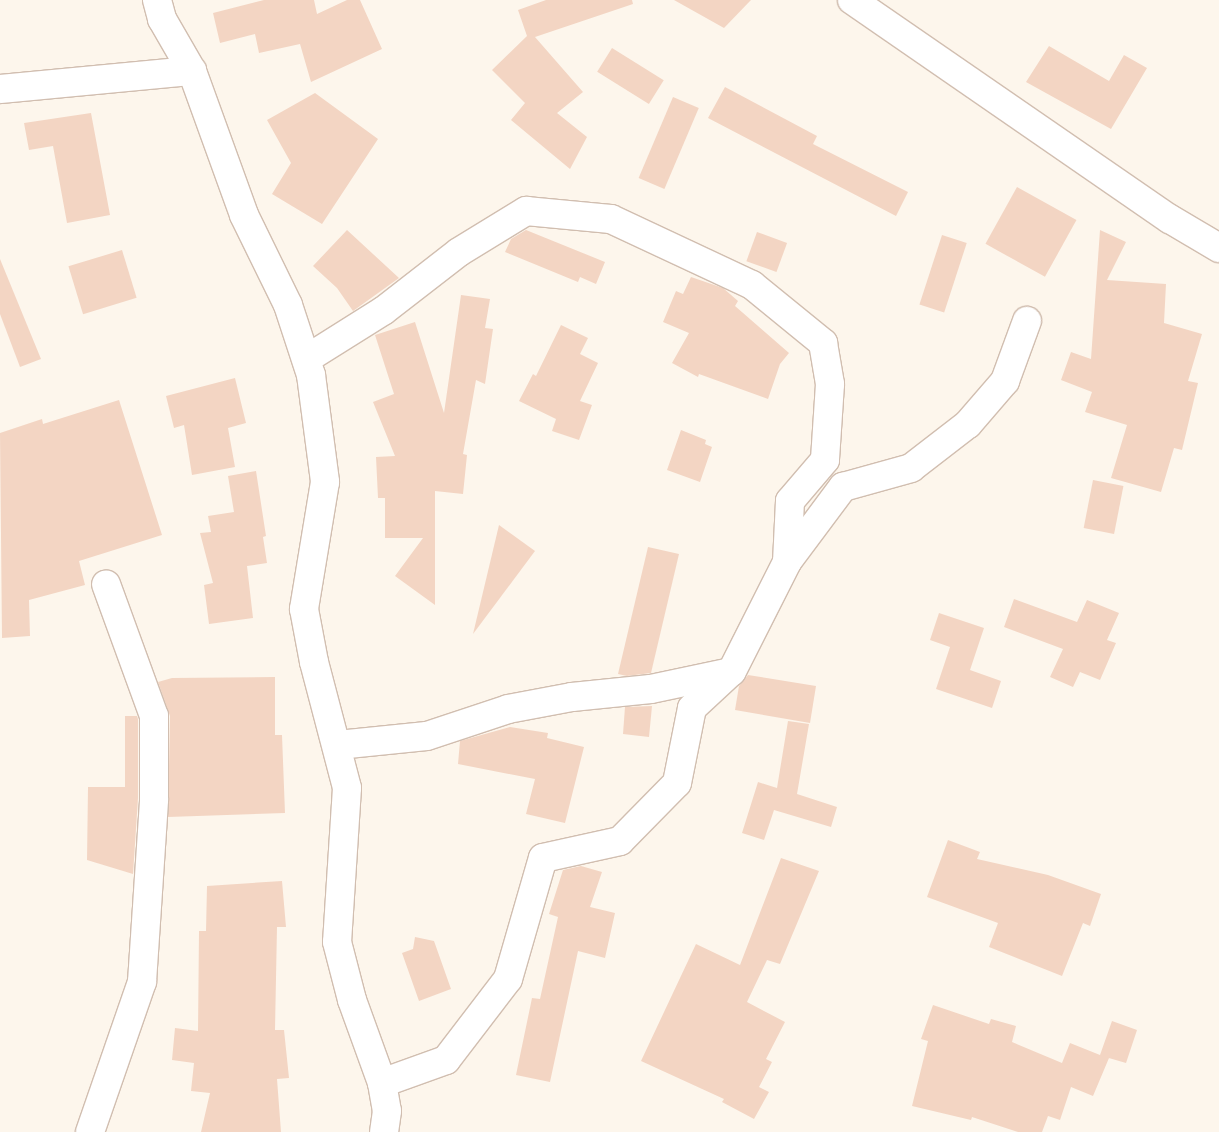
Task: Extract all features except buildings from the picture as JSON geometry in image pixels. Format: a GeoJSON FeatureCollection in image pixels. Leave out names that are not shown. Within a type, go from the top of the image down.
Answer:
{"type":"FeatureCollection","features":[{"type":"Feature","properties":{"kind":"street"},"geometry":{"type":"LineString","coordinates":[[157,0],[162,20],[192,71],[244,215],[288,305],[308,358],[325,482],[304,609],[314,662],[338,746],[347,788],[337,942],[352,1000],[382,1083],[387,1111],[384,1132]]}},
{"type":"Feature","properties":{"kind":"street"},"geometry":{"type":"LineString","coordinates":[[852,0],[1170,219],[1219,248]]}},
{"type":"Feature","properties":{"kind":"street"},"geometry":{"type":"LineString","coordinates":[[0,89],[192,71]]}},
{"type":"Feature","properties":{"kind":"street"},"geometry":{"type":"LineString","coordinates":[[308,358],[383,310],[459,252],[526,211],[611,219],[752,285],[823,343],[830,384],[825,460],[790,502],[787,562]]}},
{"type":"Feature","properties":{"kind":"street"},"geometry":{"type":"LineString","coordinates":[[382,1083],[446,1060],[508,979],[543,858],[620,841],[677,783],[692,708],[732,672],[787,562],[843,487],[911,468],[968,424],[1005,381],[1028,321]]}},
{"type":"Feature","properties":{"kind":"street"},"geometry":{"type":"LineString","coordinates":[[90,1132],[142,982],[154,799],[154,716],[106,584]]}},
{"type":"Feature","properties":{"kind":"street"},"geometry":{"type":"LineString","coordinates":[[338,746],[427,736],[508,709],[572,697],[651,689],[732,672]]}}]}
